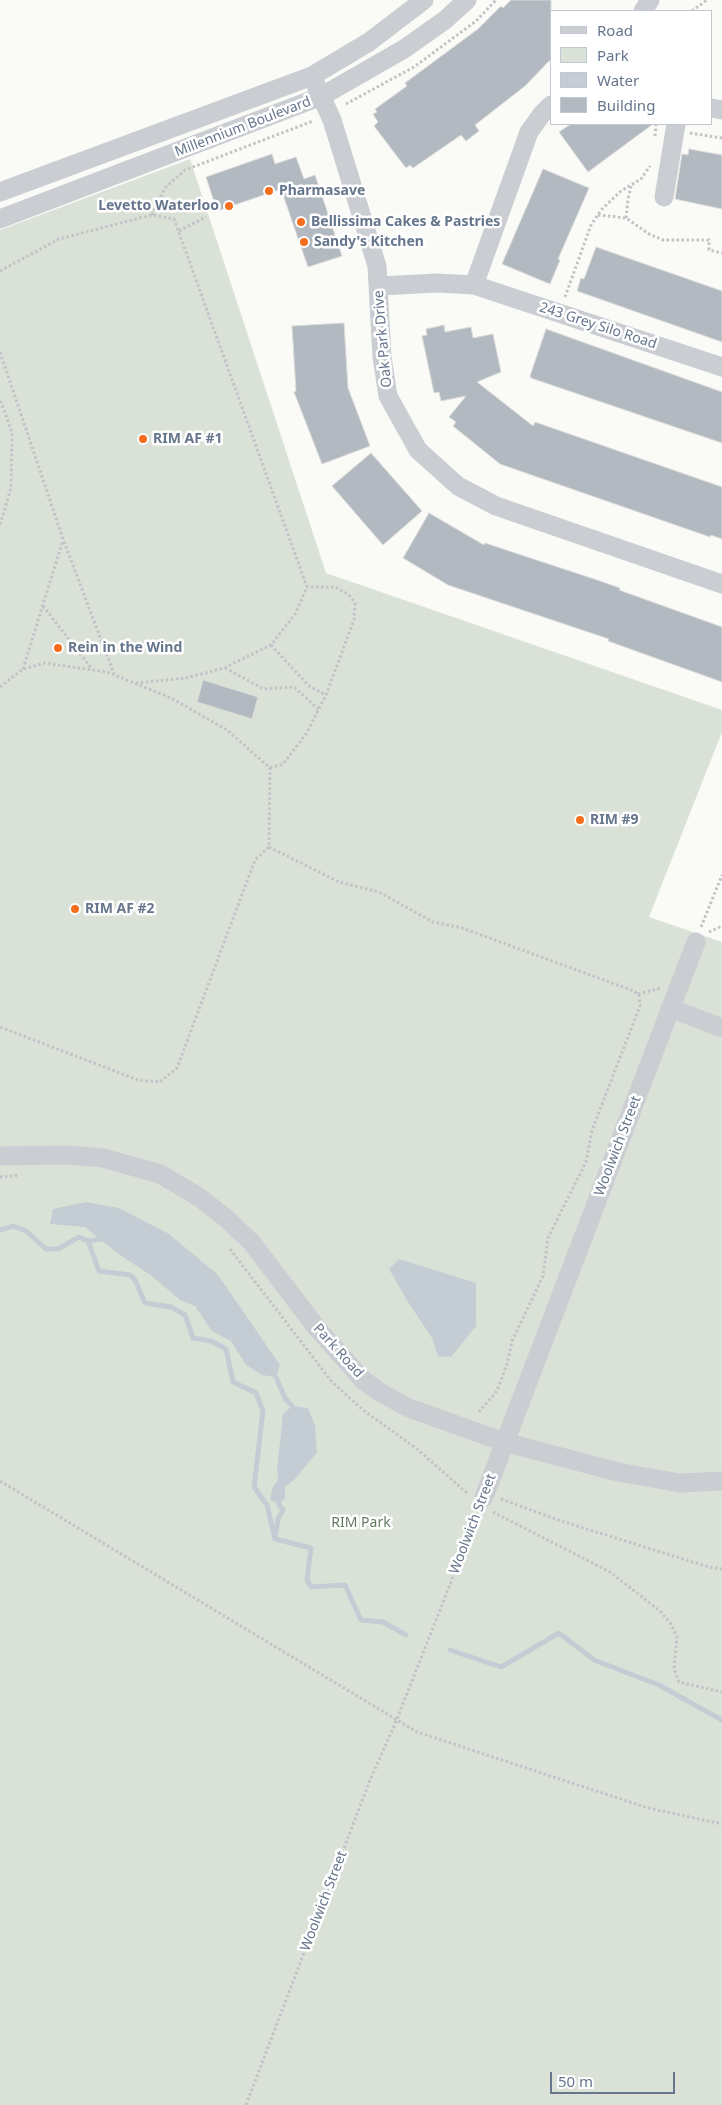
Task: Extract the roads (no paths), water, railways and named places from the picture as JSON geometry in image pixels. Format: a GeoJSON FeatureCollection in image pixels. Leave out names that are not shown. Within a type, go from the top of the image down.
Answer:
{"type":"FeatureCollection","features":[{"type":"Feature","properties":{"kind":"street","name":"Millennium Boulevard"},"geometry":{"type":"LineString","coordinates":[[0,192],[312,76],[369,42],[424,0]]}},
{"type":"Feature","properties":{"kind":"street","name":"Millennium Boulevard"},"geometry":{"type":"LineString","coordinates":[[0,220],[322,96],[404,50],[445,20],[467,0]]}},
{"type":"Feature","properties":{"kind":"street","name":"Oak Park Drive"},"geometry":{"type":"LineString","coordinates":[[312,76],[322,96],[377,266],[382,357],[388,396],[418,450],[458,486],[496,506],[722,584]]}},
{"type":"Feature","properties":{"kind":"street"},"geometry":{"type":"LineString","coordinates":[[474,285],[529,132],[542,114],[550,107]]}},
{"type":"Feature","properties":{"kind":"street"},"geometry":{"type":"LineString","coordinates":[[664,197],[676,125]]}},
{"type":"Feature","properties":{"kind":"street","name":"243 Grey Silo Road"},"geometry":{"type":"LineString","coordinates":[[379,286],[474,285],[722,367]]}},
{"type":"Feature","properties":{"kind":"street","name":"Woolwich Street"},"geometry":{"type":"LineString","coordinates":[[483,1501],[696,942]]}},
{"type":"Feature","properties":{"kind":"street"},"geometry":{"type":"LineString","coordinates":[[670,1008],[722,1028]]}},
{"type":"Feature","properties":{"kind":"street","name":"Park Road"},"geometry":{"type":"LineString","coordinates":[[0,1156],[66,1155],[103,1158],[160,1174],[183,1187],[227,1219],[252,1243],[316,1327],[364,1380],[381,1393],[409,1408],[504,1442],[636,1475],[680,1483],[722,1481]]}},
{"type":"Feature","properties":{"kind":"water"},"geometry":{"type":"Polygon","coordinates":[[[86,1202],[119,1208],[169,1234],[218,1275],[280,1365],[276,1377],[262,1375],[246,1365],[231,1341],[212,1331],[195,1306],[180,1300],[152,1276],[117,1253],[85,1227],[50,1224],[53,1209],[86,1202]]]}},
{"type":"Feature","properties":{"kind":"water"},"geometry":{"type":"Polygon","coordinates":[[[399,1259],[476,1283],[476,1326],[451,1357],[438,1356],[432,1338],[389,1269],[399,1259]]]}},
{"type":"Feature","properties":{"kind":"water"},"geometry":{"type":"Polygon","coordinates":[[[292,1406],[308,1408],[315,1426],[317,1452],[295,1479],[285,1487],[285,1498],[279,1504],[270,1500],[272,1489],[278,1480],[277,1469],[283,1414],[292,1406]]]}},
{"type":"Feature","properties":{"kind":"waterway"},"geometry":{"type":"LineString","coordinates":[[0,1230],[13,1226],[26,1231],[46,1249],[58,1249],[79,1237],[88,1241],[99,1271],[130,1275],[135,1280],[145,1303],[171,1307],[185,1315],[193,1338],[211,1341],[226,1349],[233,1382],[256,1393],[263,1411],[254,1487],[267,1505],[275,1539],[311,1548],[307,1580],[311,1587],[345,1585],[361,1620],[383,1622],[406,1635]]}},
{"type":"Feature","properties":{"kind":"waterway"},"geometry":{"type":"LineString","coordinates":[[88,1241],[102,1239]]}},
{"type":"Feature","properties":{"kind":"waterway"},"geometry":{"type":"LineString","coordinates":[[276,1377],[285,1398],[292,1406]]}},
{"type":"Feature","properties":{"kind":"waterway"},"geometry":{"type":"LineString","coordinates":[[275,1539],[278,1519],[283,1510],[279,1504]]}},
{"type":"Feature","properties":{"kind":"waterway"},"geometry":{"type":"LineString","coordinates":[[450,1650],[501,1667],[559,1633],[594,1660],[659,1685],[722,1720]]}},
{"type":"Feature","properties":{"kind":"place","name":"Pharmasave"},"geometry":{"type":"Point","coordinates":[269,191]}},
{"type":"Feature","properties":{"kind":"place","name":"Levetto Waterloo"},"geometry":{"type":"Point","coordinates":[229,206]}},
{"type":"Feature","properties":{"kind":"place","name":"Bellissima Cakes & Pastries"},"geometry":{"type":"Point","coordinates":[301,222]}},
{"type":"Feature","properties":{"kind":"place","name":"Sandy's Kitchen"},"geometry":{"type":"Point","coordinates":[304,242]}},
{"type":"Feature","properties":{"kind":"place","name":"RIM AF #1"},"geometry":{"type":"Point","coordinates":[143,439]}},
{"type":"Feature","properties":{"kind":"place","name":"Rein in the Wind"},"geometry":{"type":"Point","coordinates":[58,648]}},
{"type":"Feature","properties":{"kind":"place","name":"RIM #9"},"geometry":{"type":"Point","coordinates":[580,820]}},
{"type":"Feature","properties":{"kind":"place","name":"RIM AF #2"},"geometry":{"type":"Point","coordinates":[75,909]}},
{"type":"Feature","properties":{"kind":"park label","name":"RIM Park"},"geometry":{"type":"Point","coordinates":[361,1523]}}]}
